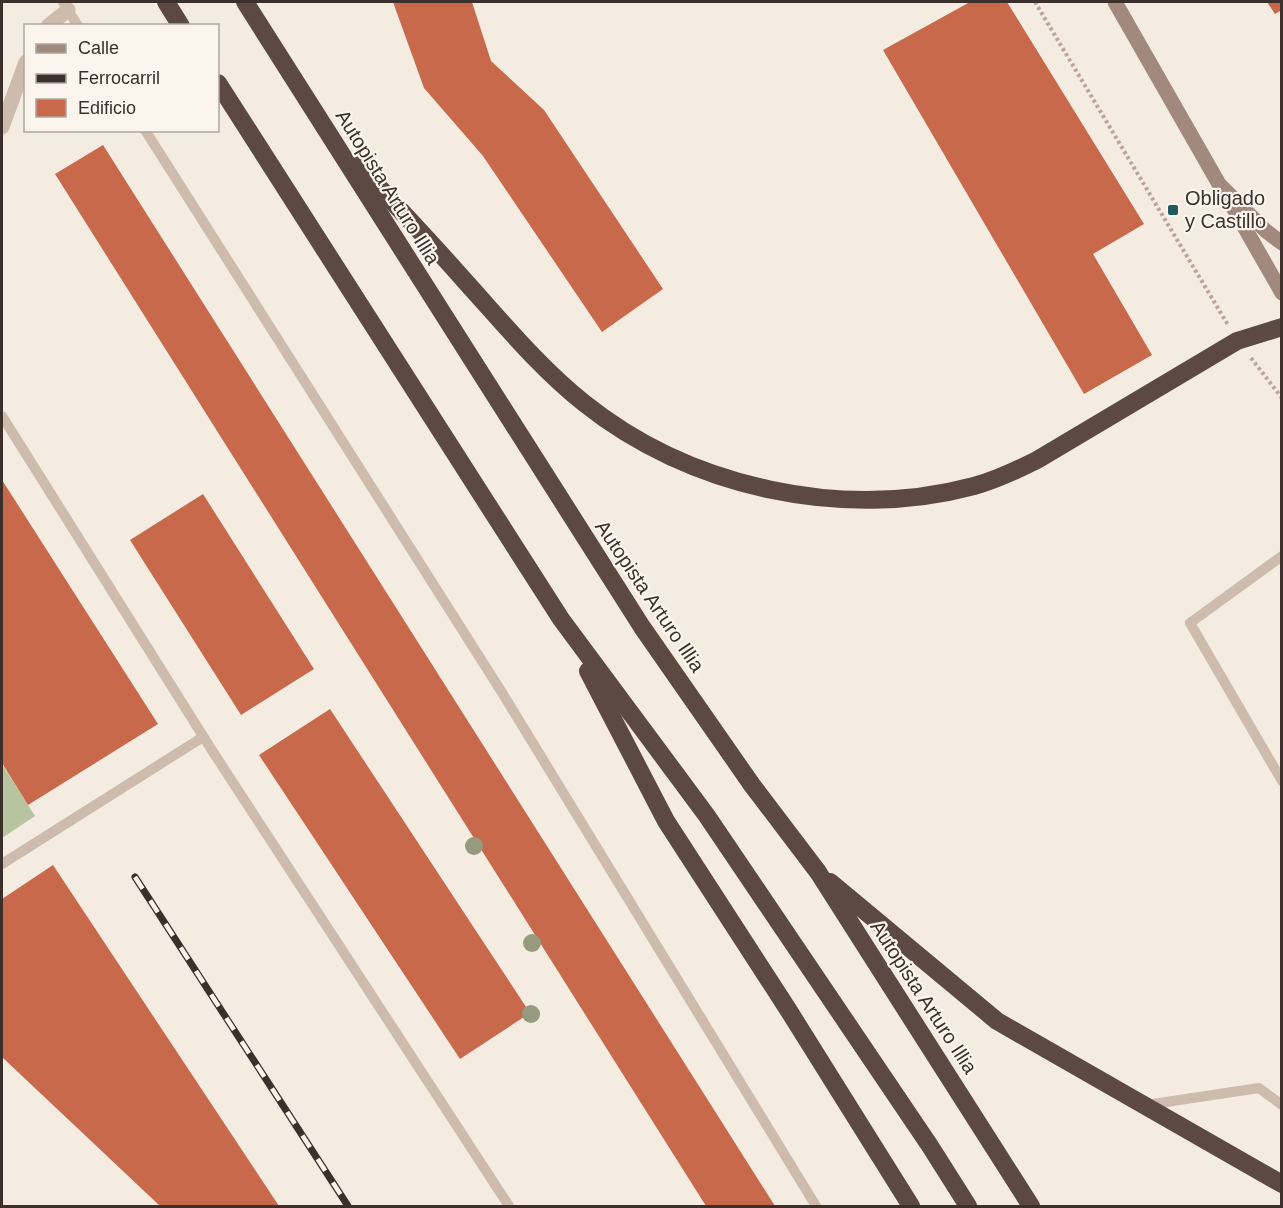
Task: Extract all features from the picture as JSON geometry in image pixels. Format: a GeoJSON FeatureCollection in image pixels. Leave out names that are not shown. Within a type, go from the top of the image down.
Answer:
{"type":"FeatureCollection","features":[{"type":"Feature","properties":{"kind":"highway"},"geometry":{"type":"LineString","coordinates":[[166,2],[180,24]]}},
{"type":"Feature","properties":{"kind":"highway","name":"Autopista Arturo Illia"},"geometry":{"type":"LineString","coordinates":[[244,2],[642,627],[752,785],[818,872],[1031,1206]]}},
{"type":"Feature","properties":{"kind":"highway"},"geometry":{"type":"LineString","coordinates":[[219,85],[561,619],[707,816],[968,1206]]}},
{"type":"Feature","properties":{"kind":"highway"},"geometry":{"type":"LineString","coordinates":[[327,131],[516,338],[555,378],[585,404],[612,423],[663,452],[714,474],[755,486],[808,496],[857,499],[920,496],[975,486],[1037,460],[1237,341],[1281,327]]}},
{"type":"Feature","properties":{"kind":"highway"},"geometry":{"type":"LineString","coordinates":[[561,619],[666,821],[911,1206]]}},
{"type":"Feature","properties":{"kind":"highway"},"geometry":{"type":"LineString","coordinates":[[818,872],[997,1021],[1281,1184]]}},
{"type":"Feature","properties":{"kind":"main road"},"geometry":{"type":"LineString","coordinates":[[1115,2],[1281,292]]}},
{"type":"Feature","properties":{"kind":"main road"},"geometry":{"type":"LineString","coordinates":[[1219,184],[1281,243]]}},
{"type":"Feature","properties":{"kind":"street"},"geometry":{"type":"LineString","coordinates":[[50,24],[65,6]]}},
{"type":"Feature","properties":{"kind":"street"},"geometry":{"type":"LineString","coordinates":[[2,127],[24,67]]}},
{"type":"Feature","properties":{"kind":"lane"},"geometry":{"type":"LineString","coordinates":[[65,6],[77,24]]}},
{"type":"Feature","properties":{"kind":"lane"},"geometry":{"type":"LineString","coordinates":[[146,132],[501,691],[816,1206]]}},
{"type":"Feature","properties":{"kind":"lane"},"geometry":{"type":"LineString","coordinates":[[2,416],[203,737],[508,1206]]}},
{"type":"Feature","properties":{"kind":"lane"},"geometry":{"type":"LineString","coordinates":[[1281,555],[1190,623],[1281,781]]}},
{"type":"Feature","properties":{"kind":"lane"},"geometry":{"type":"LineString","coordinates":[[2,864],[203,737]]}},
{"type":"Feature","properties":{"kind":"lane"},"geometry":{"type":"LineString","coordinates":[[1143,1106],[1259,1088],[1281,1105]]}},
{"type":"Feature","properties":{"kind":"path"},"geometry":{"type":"LineString","coordinates":[[1035,2],[1237,341],[1281,398]]}},
{"type":"Feature","properties":{"kind":"green space"},"geometry":{"type":"Polygon","coordinates":[[[2,764],[35,816],[2,838],[2,764]]]}},
{"type":"Feature","properties":{"kind":"building"},"geometry":{"type":"Polygon","coordinates":[[[393,2],[472,2],[491,61],[544,110],[663,289],[602,332],[483,156],[424,88],[393,2]]]}},
{"type":"Feature","properties":{"kind":"building"},"geometry":{"type":"Polygon","coordinates":[[[970,2],[1007,2],[1144,224],[1093,254],[1152,355],[1084,394],[883,50],[970,2]]]}},
{"type":"Feature","properties":{"kind":"building"},"geometry":{"type":"Polygon","coordinates":[[[1267,2],[1282,2],[1282,10],[1275,14],[1267,2]]]}},
{"type":"Feature","properties":{"kind":"building"},"geometry":{"type":"Polygon","coordinates":[[[103,145],[775,1206],[706,1206],[55,174],[103,145]]]}},
{"type":"Feature","properties":{"kind":"building"},"geometry":{"type":"Polygon","coordinates":[[[2,480],[158,724],[28,805],[2,763],[2,480]]]}},
{"type":"Feature","properties":{"kind":"building"},"geometry":{"type":"Polygon","coordinates":[[[203,494],[314,669],[241,715],[130,540],[203,494]]]}},
{"type":"Feature","properties":{"kind":"building"},"geometry":{"type":"Polygon","coordinates":[[[330,709],[530,1013],[460,1059],[259,755],[330,709]]]}},
{"type":"Feature","properties":{"kind":"building"},"geometry":{"type":"Polygon","coordinates":[[[53,865],[279,1206],[160,1206],[2,1057],[2,899],[53,865]]]}},
{"type":"Feature","properties":{"kind":"railway"},"geometry":{"type":"LineString","coordinates":[[135,877],[348,1206]]}},
{"type":"Feature","properties":{"kind":"place","name":"Obligado y Castillo"},"geometry":{"type":"Point","coordinates":[1173,210]}}]}
